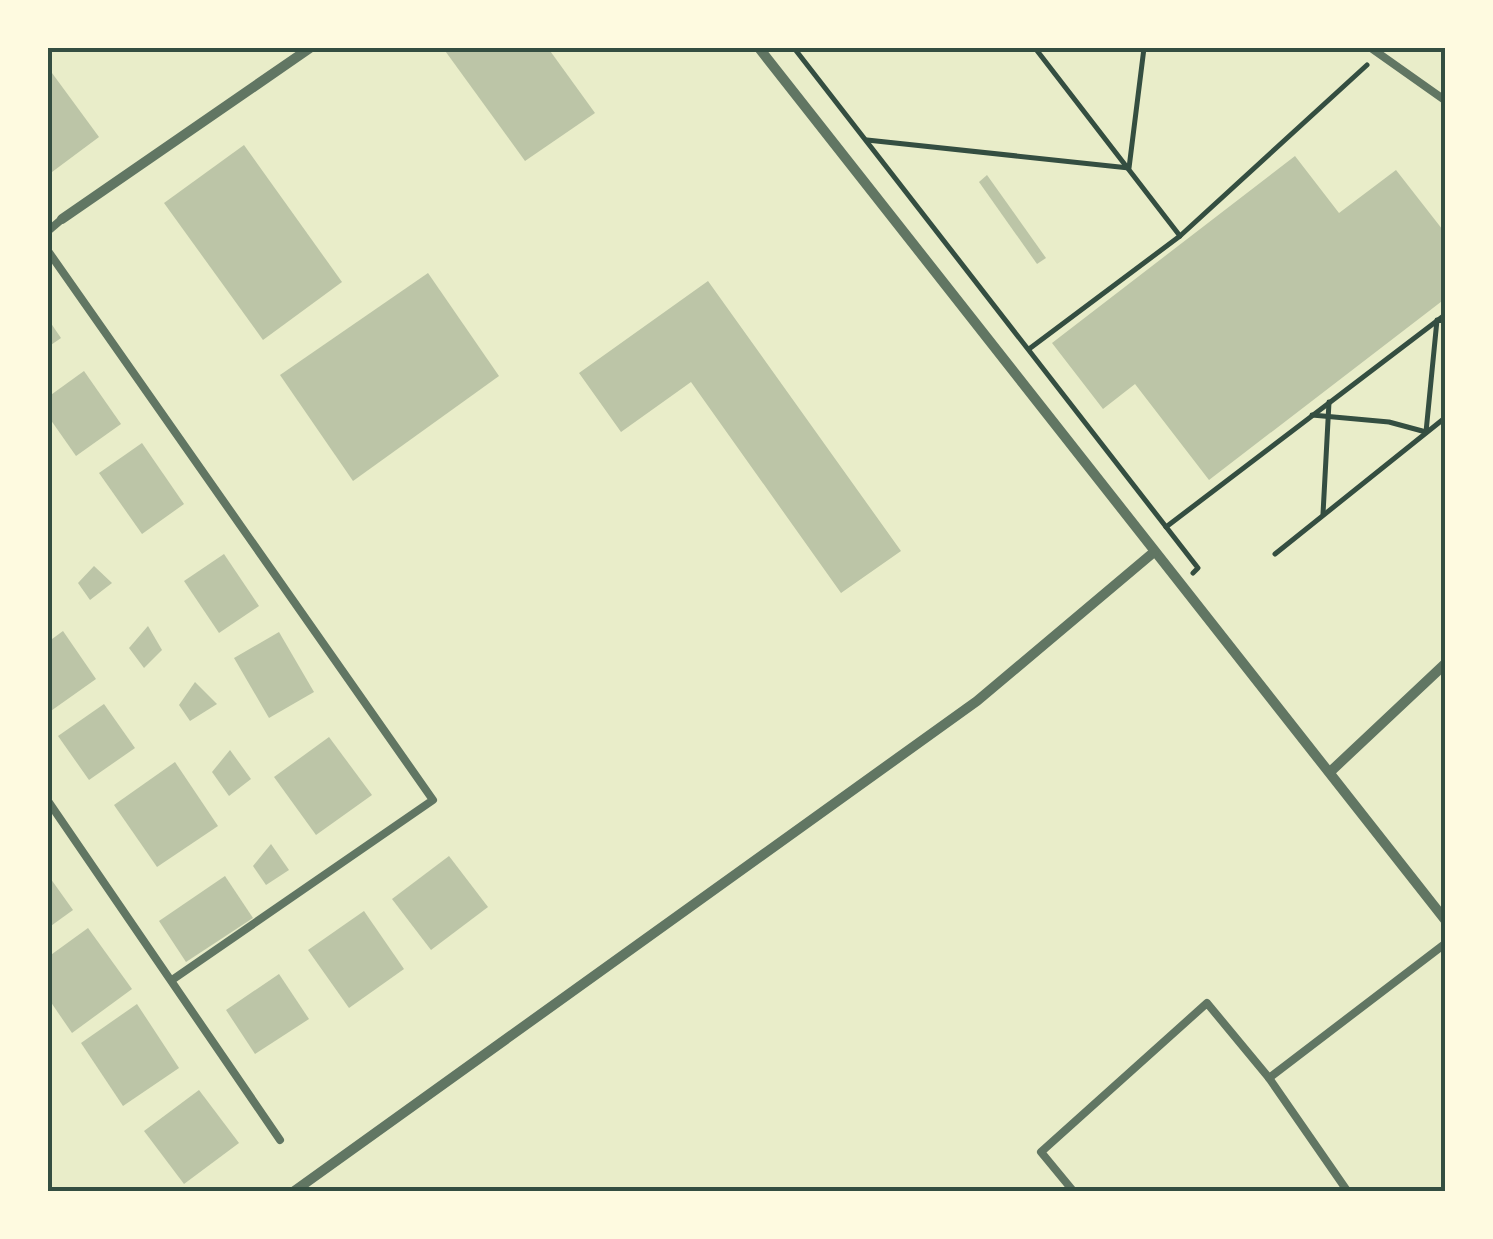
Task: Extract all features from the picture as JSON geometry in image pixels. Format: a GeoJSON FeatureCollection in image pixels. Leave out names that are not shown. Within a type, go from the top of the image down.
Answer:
{"type":"FeatureCollection","features":[{"type":"Feature","properties":{"kind":"street"},"geometry":{"type":"LineString","coordinates":[[62,219],[310,48]]}},
{"type":"Feature","properties":{"kind":"street"},"geometry":{"type":"LineString","coordinates":[[759,48],[1446,920]]}},
{"type":"Feature","properties":{"kind":"street"},"geometry":{"type":"LineString","coordinates":[[293,1192],[977,701],[1154,552]]}},
{"type":"Feature","properties":{"kind":"street"},"geometry":{"type":"LineString","coordinates":[[1330,772],[1446,663]]}},
{"type":"Feature","properties":{"kind":"lane"},"geometry":{"type":"LineString","coordinates":[[1371,48],[1446,102]]}},
{"type":"Feature","properties":{"kind":"lane"},"geometry":{"type":"LineString","coordinates":[[48,231],[62,219]]}},
{"type":"Feature","properties":{"kind":"lane"},"geometry":{"type":"LineString","coordinates":[[48,251],[432,800],[172,980]]}},
{"type":"Feature","properties":{"kind":"lane"},"geometry":{"type":"LineString","coordinates":[[48,801],[280,1140]]}},
{"type":"Feature","properties":{"kind":"lane"},"geometry":{"type":"LineString","coordinates":[[1269,1078],[1446,943]]}},
{"type":"Feature","properties":{"kind":"lane"},"geometry":{"type":"LineString","coordinates":[[1074,1192],[1041,1152],[1207,1002],[1269,1078],[1348,1192]]}},
{"type":"Feature","properties":{"kind":"path"},"geometry":{"type":"LineString","coordinates":[[794,48],[1198,568]]}},
{"type":"Feature","properties":{"kind":"path"},"geometry":{"type":"LineString","coordinates":[[1035,48],[1180,236]]}},
{"type":"Feature","properties":{"kind":"path"},"geometry":{"type":"LineString","coordinates":[[1129,168],[1144,48]]}},
{"type":"Feature","properties":{"kind":"path"},"geometry":{"type":"LineString","coordinates":[[1029,348],[1180,236],[1379,54]]}},
{"type":"Feature","properties":{"kind":"path"},"geometry":{"type":"LineString","coordinates":[[867,140],[1129,168]]}},
{"type":"Feature","properties":{"kind":"path"},"geometry":{"type":"LineString","coordinates":[[1154,552],[1166,526],[1446,314]]}},
{"type":"Feature","properties":{"kind":"path"},"geometry":{"type":"LineString","coordinates":[[1436,320],[1446,322]]}},
{"type":"Feature","properties":{"kind":"path"},"geometry":{"type":"LineString","coordinates":[[1426,432],[1436,320]]}},
{"type":"Feature","properties":{"kind":"path"},"geometry":{"type":"LineString","coordinates":[[1323,514],[1329,402]]}},
{"type":"Feature","properties":{"kind":"path"},"geometry":{"type":"LineString","coordinates":[[1312,415],[1330,420],[1388,422],[1426,432]]}},
{"type":"Feature","properties":{"kind":"path"},"geometry":{"type":"LineString","coordinates":[[1276,554],[1446,417]]}},
{"type":"Feature","properties":{"kind":"building"},"geometry":{"type":"Polygon","coordinates":[[[443,48],[548,48],[595,113],[525,161],[443,48]]]}},
{"type":"Feature","properties":{"kind":"building"},"geometry":{"type":"Polygon","coordinates":[[[52,73],[99,137],[48,175],[48,76],[52,73]]]}},
{"type":"Feature","properties":{"kind":"building"},"geometry":{"type":"Polygon","coordinates":[[[244,145],[342,282],[263,340],[164,203],[244,145]]]}},
{"type":"Feature","properties":{"kind":"building"},"geometry":{"type":"Polygon","coordinates":[[[1295,156],[1339,213],[1396,170],[1446,234],[1446,298],[1209,480],[1135,384],[1103,409],[1052,343],[1295,156]]]}},
{"type":"Feature","properties":{"kind":"building"},"geometry":{"type":"Polygon","coordinates":[[[987,175],[1046,258],[1037,264],[979,182],[987,175]]]}},
{"type":"Feature","properties":{"kind":"building"},"geometry":{"type":"Polygon","coordinates":[[[428,273],[499,376],[353,481],[280,375],[428,273]]]}},
{"type":"Feature","properties":{"kind":"building"},"geometry":{"type":"Polygon","coordinates":[[[708,281],[901,551],[841,593],[691,382],[621,432],[579,373],[708,281]]]}},
{"type":"Feature","properties":{"kind":"building"},"geometry":{"type":"Polygon","coordinates":[[[48,319],[61,338],[48,347],[48,319]]]}},
{"type":"Feature","properties":{"kind":"building"},"geometry":{"type":"Polygon","coordinates":[[[84,371],[121,424],[76,456],[48,416],[48,397],[84,371]]]}},
{"type":"Feature","properties":{"kind":"building"},"geometry":{"type":"Polygon","coordinates":[[[142,443],[184,504],[142,534],[99,473],[142,443]]]}},
{"type":"Feature","properties":{"kind":"building"},"geometry":{"type":"Polygon","coordinates":[[[224,554],[259,606],[219,633],[184,581],[224,554]]]}},
{"type":"Feature","properties":{"kind":"building"},"geometry":{"type":"Polygon","coordinates":[[[94,566],[112,583],[90,600],[78,583],[94,566]]]}},
{"type":"Feature","properties":{"kind":"building"},"geometry":{"type":"Polygon","coordinates":[[[148,626],[162,650],[144,668],[129,648],[148,626]]]}},
{"type":"Feature","properties":{"kind":"building"},"geometry":{"type":"Polygon","coordinates":[[[63,631],[96,679],[48,713],[48,642],[63,631]]]}},
{"type":"Feature","properties":{"kind":"building"},"geometry":{"type":"Polygon","coordinates":[[[279,632],[314,692],[269,718],[234,658],[279,632]]]}},
{"type":"Feature","properties":{"kind":"building"},"geometry":{"type":"Polygon","coordinates":[[[195,682],[217,704],[190,721],[179,705],[195,682]]]}},
{"type":"Feature","properties":{"kind":"building"},"geometry":{"type":"Polygon","coordinates":[[[104,704],[135,748],[89,780],[58,736],[104,704]]]}},
{"type":"Feature","properties":{"kind":"building"},"geometry":{"type":"Polygon","coordinates":[[[329,737],[372,795],[316,835],[274,777],[329,737]]]}},
{"type":"Feature","properties":{"kind":"building"},"geometry":{"type":"Polygon","coordinates":[[[230,750],[251,779],[229,796],[212,772],[230,750]]]}},
{"type":"Feature","properties":{"kind":"building"},"geometry":{"type":"Polygon","coordinates":[[[175,762],[218,826],[157,867],[114,805],[175,762]]]}},
{"type":"Feature","properties":{"kind":"building"},"geometry":{"type":"Polygon","coordinates":[[[271,844],[289,870],[266,885],[253,866],[271,844]]]}},
{"type":"Feature","properties":{"kind":"building"},"geometry":{"type":"Polygon","coordinates":[[[449,856],[488,907],[431,950],[392,899],[449,856]]]}},
{"type":"Feature","properties":{"kind":"building"},"geometry":{"type":"Polygon","coordinates":[[[48,875],[73,910],[48,928],[48,875]]]}},
{"type":"Feature","properties":{"kind":"building"},"geometry":{"type":"Polygon","coordinates":[[[225,876],[253,918],[186,962],[159,921],[225,876]]]}},
{"type":"Feature","properties":{"kind":"building"},"geometry":{"type":"Polygon","coordinates":[[[364,911],[404,969],[349,1008],[308,950],[364,911]]]}},
{"type":"Feature","properties":{"kind":"building"},"geometry":{"type":"Polygon","coordinates":[[[88,928],[132,989],[72,1033],[48,998],[48,957],[88,928]]]}},
{"type":"Feature","properties":{"kind":"building"},"geometry":{"type":"Polygon","coordinates":[[[279,974],[309,1019],[255,1054],[226,1010],[279,974]]]}},
{"type":"Feature","properties":{"kind":"building"},"geometry":{"type":"Polygon","coordinates":[[[137,1004],[179,1068],[123,1106],[81,1043],[137,1004]]]}},
{"type":"Feature","properties":{"kind":"building"},"geometry":{"type":"Polygon","coordinates":[[[199,1090],[239,1143],[184,1184],[144,1131],[199,1090]]]}}]}
